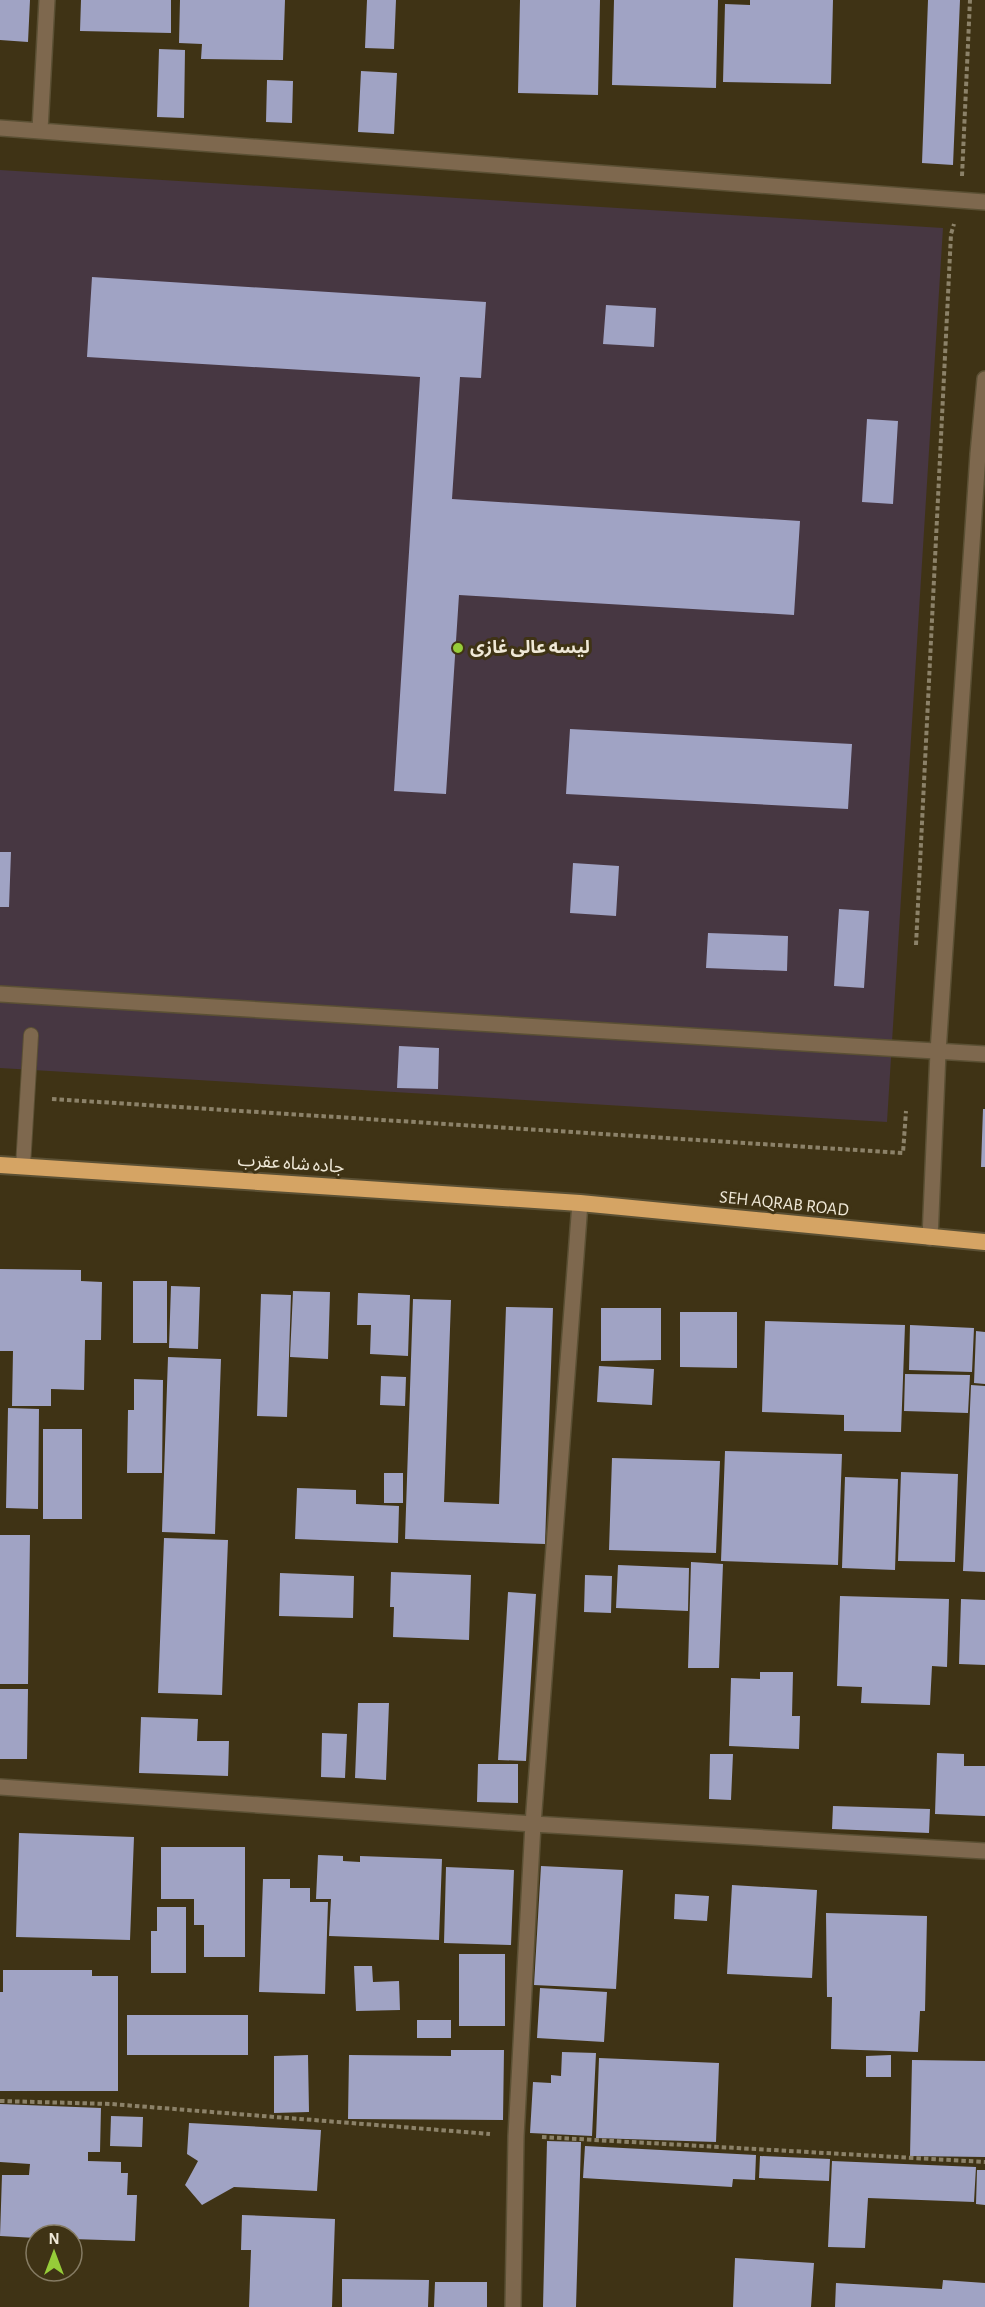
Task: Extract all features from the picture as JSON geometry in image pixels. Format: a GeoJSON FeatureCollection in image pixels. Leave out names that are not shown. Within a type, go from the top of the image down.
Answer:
{"type":"FeatureCollection","features":[{"type":"Feature","properties":{"kind":"highway","name":"جاده شاه عقرب"},"geometry":{"type":"LineString","coordinates":[[0,1165],[580,1203]]}},
{"type":"Feature","properties":{"kind":"highway","name":"SEH AQRAB ROAD"},"geometry":{"type":"LineString","coordinates":[[580,1203],[985,1242]]}},
{"type":"Feature","properties":{"kind":"street"},"geometry":{"type":"LineString","coordinates":[[40,130],[47,0]]}},
{"type":"Feature","properties":{"kind":"street"},"geometry":{"type":"LineString","coordinates":[[0,128],[985,202]]}},
{"type":"Feature","properties":{"kind":"street"},"geometry":{"type":"LineString","coordinates":[[930,1238],[938,1052],[985,379]]}},
{"type":"Feature","properties":{"kind":"street"},"geometry":{"type":"LineString","coordinates":[[0,994],[985,1054]]}},
{"type":"Feature","properties":{"kind":"street"},"geometry":{"type":"LineString","coordinates":[[513,2307],[516,2136],[533,1824],[580,1203]]}},
{"type":"Feature","properties":{"kind":"street"},"geometry":{"type":"LineString","coordinates":[[0,1787],[533,1824],[985,1851]]}},
{"type":"Feature","properties":{"kind":"lane"},"geometry":{"type":"LineString","coordinates":[[23,1166],[32,1035]]}},
{"type":"Feature","properties":{"kind":"path"},"geometry":{"type":"LineString","coordinates":[[915,956],[951,234],[961,199],[970,0]]}},
{"type":"Feature","properties":{"kind":"path"},"geometry":{"type":"LineString","coordinates":[[26,1097],[903,1153],[906,1107]]}},
{"type":"Feature","properties":{"kind":"shaded area","name":"لیسه عالی غازی"},"geometry":{"type":"Polygon","coordinates":[[[0,170],[943,228],[887,1122],[0,1068],[0,170]]]}},
{"type":"Feature","properties":{"kind":"building"},"geometry":{"type":"Polygon","coordinates":[[[0,0],[30,0],[28,42],[0,40],[0,0]]]}},
{"type":"Feature","properties":{"kind":"building"},"geometry":{"type":"Polygon","coordinates":[[[81,0],[171,0],[171,33],[80,31],[81,0]]]}},
{"type":"Feature","properties":{"kind":"building"},"geometry":{"type":"Polygon","coordinates":[[[180,0],[285,0],[283,60],[201,59],[202,44],[179,43],[180,0]]]}},
{"type":"Feature","properties":{"kind":"building"},"geometry":{"type":"Polygon","coordinates":[[[367,0],[396,0],[394,49],[365,48],[367,0]]]}},
{"type":"Feature","properties":{"kind":"building"},"geometry":{"type":"Polygon","coordinates":[[[520,0],[600,0],[598,95],[518,93],[520,0]]]}},
{"type":"Feature","properties":{"kind":"building"},"geometry":{"type":"Polygon","coordinates":[[[614,0],[718,0],[716,88],[612,85],[614,0]]]}},
{"type":"Feature","properties":{"kind":"building"},"geometry":{"type":"Polygon","coordinates":[[[750,0],[833,0],[831,84],[723,82],[725,4],[750,5],[750,0]]]}},
{"type":"Feature","properties":{"kind":"building"},"geometry":{"type":"Polygon","coordinates":[[[928,0],[960,0],[953,165],[922,163],[928,0]]]}},
{"type":"Feature","properties":{"kind":"building"},"geometry":{"type":"Polygon","coordinates":[[[159,49],[185,50],[184,118],[157,117],[159,49]]]}},
{"type":"Feature","properties":{"kind":"building"},"geometry":{"type":"Polygon","coordinates":[[[361,71],[397,73],[394,134],[358,132],[361,71]]]}},
{"type":"Feature","properties":{"kind":"building"},"geometry":{"type":"Polygon","coordinates":[[[267,80],[293,81],[292,123],[266,122],[267,80]]]}},
{"type":"Feature","properties":{"kind":"building"},"geometry":{"type":"Polygon","coordinates":[[[92,277],[486,302],[481,378],[460,377],[452,499],[800,521],[794,615],[459,595],[446,794],[394,791],[420,377],[87,357],[92,277]]]}},
{"type":"Feature","properties":{"kind":"building"},"geometry":{"type":"Polygon","coordinates":[[[606,305],[656,308],[654,347],[603,344],[606,305]]]}},
{"type":"Feature","properties":{"kind":"building"},"geometry":{"type":"Polygon","coordinates":[[[867,419],[898,421],[893,504],[862,502],[867,419]]]}},
{"type":"Feature","properties":{"kind":"building"},"geometry":{"type":"Polygon","coordinates":[[[570,729],[852,744],[848,809],[566,794],[570,729]]]}},
{"type":"Feature","properties":{"kind":"building"},"geometry":{"type":"Polygon","coordinates":[[[0,852],[11,852],[9,907],[0,907],[0,852]]]}},
{"type":"Feature","properties":{"kind":"building"},"geometry":{"type":"Polygon","coordinates":[[[573,863],[619,866],[616,916],[570,913],[573,863]]]}},
{"type":"Feature","properties":{"kind":"building"},"geometry":{"type":"Polygon","coordinates":[[[839,909],[869,911],[864,988],[834,986],[839,909]]]}},
{"type":"Feature","properties":{"kind":"building"},"geometry":{"type":"Polygon","coordinates":[[[708,933],[788,936],[787,971],[706,968],[708,933]]]}},
{"type":"Feature","properties":{"kind":"building"},"geometry":{"type":"Polygon","coordinates":[[[399,1046],[439,1048],[438,1089],[397,1088],[399,1046]]]}},
{"type":"Feature","properties":{"kind":"building"},"geometry":{"type":"Polygon","coordinates":[[[983,1109],[985,1109],[985,1167],[981,1167],[983,1109]]]}},
{"type":"Feature","properties":{"kind":"building"},"geometry":{"type":"Polygon","coordinates":[[[0,1269],[81,1270],[81,1281],[102,1282],[101,1340],[85,1340],[84,1390],[51,1389],[51,1406],[12,1406],[13,1351],[0,1351],[0,1269]]]}},
{"type":"Feature","properties":{"kind":"building"},"geometry":{"type":"Polygon","coordinates":[[[133,1281],[167,1281],[167,1343],[133,1343],[133,1281]]]}},
{"type":"Feature","properties":{"kind":"building"},"geometry":{"type":"Polygon","coordinates":[[[171,1286],[200,1287],[198,1349],[169,1348],[171,1286]]]}},
{"type":"Feature","properties":{"kind":"building"},"geometry":{"type":"Polygon","coordinates":[[[293,1291],[330,1292],[328,1359],[290,1357],[293,1291]]]}},
{"type":"Feature","properties":{"kind":"building"},"geometry":{"type":"Polygon","coordinates":[[[358,1293],[410,1295],[408,1356],[370,1354],[371,1325],[357,1325],[358,1293]]]}},
{"type":"Feature","properties":{"kind":"building"},"geometry":{"type":"Polygon","coordinates":[[[261,1294],[291,1295],[287,1417],[257,1416],[261,1294]]]}},
{"type":"Feature","properties":{"kind":"building"},"geometry":{"type":"Polygon","coordinates":[[[413,1299],[451,1300],[444,1502],[499,1504],[506,1307],[553,1308],[545,1544],[405,1539],[413,1299]]]}},
{"type":"Feature","properties":{"kind":"building"},"geometry":{"type":"Polygon","coordinates":[[[601,1308],[661,1308],[661,1360],[601,1361],[601,1308]]]}},
{"type":"Feature","properties":{"kind":"building"},"geometry":{"type":"Polygon","coordinates":[[[680,1312],[737,1312],[737,1368],[680,1367],[680,1312]]]}},
{"type":"Feature","properties":{"kind":"building"},"geometry":{"type":"Polygon","coordinates":[[[765,1321],[905,1325],[901,1432],[844,1431],[844,1415],[762,1412],[765,1321]]]}},
{"type":"Feature","properties":{"kind":"building"},"geometry":{"type":"Polygon","coordinates":[[[910,1325],[974,1328],[972,1372],[909,1370],[910,1325]]]}},
{"type":"Feature","properties":{"kind":"building"},"geometry":{"type":"Polygon","coordinates":[[[976,1331],[985,1332],[985,1384],[974,1383],[976,1331]]]}},
{"type":"Feature","properties":{"kind":"building"},"geometry":{"type":"Polygon","coordinates":[[[168,1357],[221,1359],[215,1534],[162,1532],[168,1357]]]}},
{"type":"Feature","properties":{"kind":"building"},"geometry":{"type":"Polygon","coordinates":[[[599,1366],[654,1369],[652,1405],[597,1402],[599,1366]]]}},
{"type":"Feature","properties":{"kind":"building"},"geometry":{"type":"Polygon","coordinates":[[[905,1374],[970,1375],[968,1413],[904,1411],[905,1374]]]}},
{"type":"Feature","properties":{"kind":"building"},"geometry":{"type":"Polygon","coordinates":[[[381,1376],[406,1377],[405,1406],[380,1405],[381,1376]]]}},
{"type":"Feature","properties":{"kind":"building"},"geometry":{"type":"Polygon","coordinates":[[[134,1379],[163,1380],[162,1473],[127,1473],[128,1410],[134,1410],[134,1379]]]}},
{"type":"Feature","properties":{"kind":"building"},"geometry":{"type":"Polygon","coordinates":[[[971,1385],[985,1386],[985,1572],[963,1571],[971,1385]]]}},
{"type":"Feature","properties":{"kind":"building"},"geometry":{"type":"Polygon","coordinates":[[[8,1408],[39,1409],[38,1509],[6,1508],[8,1408]]]}},
{"type":"Feature","properties":{"kind":"building"},"geometry":{"type":"Polygon","coordinates":[[[43,1429],[82,1429],[82,1519],[43,1519],[43,1429]]]}},
{"type":"Feature","properties":{"kind":"building"},"geometry":{"type":"Polygon","coordinates":[[[725,1451],[842,1454],[838,1565],[721,1561],[725,1451]]]}},
{"type":"Feature","properties":{"kind":"building"},"geometry":{"type":"Polygon","coordinates":[[[612,1458],[720,1461],[716,1553],[609,1550],[612,1458]]]}},
{"type":"Feature","properties":{"kind":"building"},"geometry":{"type":"Polygon","coordinates":[[[901,1472],[958,1474],[955,1562],[898,1561],[901,1472]]]}},
{"type":"Feature","properties":{"kind":"building"},"geometry":{"type":"Polygon","coordinates":[[[384,1473],[403,1473],[403,1503],[384,1503],[384,1473]]]}},
{"type":"Feature","properties":{"kind":"building"},"geometry":{"type":"Polygon","coordinates":[[[845,1477],[898,1479],[895,1570],[842,1568],[845,1477]]]}},
{"type":"Feature","properties":{"kind":"building"},"geometry":{"type":"Polygon","coordinates":[[[297,1488],[356,1490],[356,1504],[399,1506],[398,1543],[295,1539],[297,1488]]]}},
{"type":"Feature","properties":{"kind":"building"},"geometry":{"type":"Polygon","coordinates":[[[0,1535],[30,1535],[28,1684],[0,1684],[0,1535]]]}},
{"type":"Feature","properties":{"kind":"building"},"geometry":{"type":"Polygon","coordinates":[[[164,1538],[228,1540],[222,1695],[158,1693],[164,1538]]]}},
{"type":"Feature","properties":{"kind":"building"},"geometry":{"type":"Polygon","coordinates":[[[691,1562],[723,1564],[719,1668],[688,1668],[691,1562]]]}},
{"type":"Feature","properties":{"kind":"building"},"geometry":{"type":"Polygon","coordinates":[[[618,1565],[689,1568],[688,1611],[616,1608],[618,1565]]]}},
{"type":"Feature","properties":{"kind":"building"},"geometry":{"type":"Polygon","coordinates":[[[391,1572],[471,1575],[469,1640],[393,1637],[394,1607],[390,1607],[391,1572]]]}},
{"type":"Feature","properties":{"kind":"building"},"geometry":{"type":"Polygon","coordinates":[[[280,1573],[354,1576],[353,1618],[279,1616],[280,1573]]]}},
{"type":"Feature","properties":{"kind":"building"},"geometry":{"type":"Polygon","coordinates":[[[585,1575],[612,1576],[611,1613],[584,1612],[585,1575]]]}},
{"type":"Feature","properties":{"kind":"building"},"geometry":{"type":"Polygon","coordinates":[[[508,1592],[536,1594],[526,1761],[498,1760],[508,1592]]]}},
{"type":"Feature","properties":{"kind":"building"},"geometry":{"type":"Polygon","coordinates":[[[840,1596],[949,1599],[947,1667],[932,1666],[930,1705],[861,1703],[862,1687],[837,1686],[840,1596]]]}},
{"type":"Feature","properties":{"kind":"building"},"geometry":{"type":"Polygon","coordinates":[[[961,1599],[985,1600],[985,1665],[959,1664],[961,1599]]]}},
{"type":"Feature","properties":{"kind":"building"},"geometry":{"type":"Polygon","coordinates":[[[760,1672],[793,1672],[792,1716],[800,1716],[799,1749],[729,1746],[731,1678],[760,1679],[760,1672]]]}},
{"type":"Feature","properties":{"kind":"building"},"geometry":{"type":"Polygon","coordinates":[[[0,1689],[28,1689],[27,1759],[0,1759],[0,1689]]]}},
{"type":"Feature","properties":{"kind":"building"},"geometry":{"type":"Polygon","coordinates":[[[358,1703],[389,1703],[386,1780],[355,1778],[358,1703]]]}},
{"type":"Feature","properties":{"kind":"building"},"geometry":{"type":"Polygon","coordinates":[[[141,1717],[198,1719],[197,1741],[229,1741],[228,1776],[139,1773],[141,1717]]]}},
{"type":"Feature","properties":{"kind":"building"},"geometry":{"type":"Polygon","coordinates":[[[322,1733],[347,1734],[345,1778],[321,1777],[322,1733]]]}},
{"type":"Feature","properties":{"kind":"building"},"geometry":{"type":"Polygon","coordinates":[[[937,1753],[964,1754],[964,1766],[985,1766],[985,1816],[935,1814],[937,1753]]]}},
{"type":"Feature","properties":{"kind":"building"},"geometry":{"type":"Polygon","coordinates":[[[710,1754],[733,1754],[731,1800],[709,1799],[710,1754]]]}},
{"type":"Feature","properties":{"kind":"building"},"geometry":{"type":"Polygon","coordinates":[[[478,1764],[518,1764],[518,1803],[477,1802],[478,1764]]]}},
{"type":"Feature","properties":{"kind":"building"},"geometry":{"type":"Polygon","coordinates":[[[833,1806],[930,1809],[929,1833],[832,1829],[833,1806]]]}},
{"type":"Feature","properties":{"kind":"building"},"geometry":{"type":"Polygon","coordinates":[[[19,1833],[134,1837],[130,1940],[16,1937],[19,1833]]]}},
{"type":"Feature","properties":{"kind":"building"},"geometry":{"type":"Polygon","coordinates":[[[161,1847],[245,1847],[245,1957],[204,1957],[204,1925],[194,1925],[194,1899],[161,1899],[161,1847]]]}},
{"type":"Feature","properties":{"kind":"building"},"geometry":{"type":"Polygon","coordinates":[[[318,1855],[343,1856],[343,1861],[360,1862],[360,1856],[442,1859],[439,1940],[329,1936],[331,1899],[316,1899],[318,1855]]]}},
{"type":"Feature","properties":{"kind":"building"},"geometry":{"type":"Polygon","coordinates":[[[541,1866],[623,1870],[616,1989],[534,1985],[541,1866]]]}},
{"type":"Feature","properties":{"kind":"building"},"geometry":{"type":"Polygon","coordinates":[[[446,1867],[514,1870],[511,1945],[444,1943],[446,1867]]]}},
{"type":"Feature","properties":{"kind":"building"},"geometry":{"type":"Polygon","coordinates":[[[263,1879],[290,1879],[290,1888],[310,1888],[310,1902],[328,1902],[325,1994],[259,1992],[263,1879]]]}},
{"type":"Feature","properties":{"kind":"building"},"geometry":{"type":"Polygon","coordinates":[[[732,1885],[817,1890],[812,1978],[727,1974],[732,1885]]]}},
{"type":"Feature","properties":{"kind":"building"},"geometry":{"type":"Polygon","coordinates":[[[675,1894],[709,1896],[707,1921],[674,1919],[675,1894]]]}},
{"type":"Feature","properties":{"kind":"building"},"geometry":{"type":"Polygon","coordinates":[[[157,1907],[186,1907],[186,1973],[151,1973],[151,1931],[157,1931],[157,1907]]]}},
{"type":"Feature","properties":{"kind":"building"},"geometry":{"type":"Polygon","coordinates":[[[826,1913],[927,1916],[925,2011],[920,2011],[918,2052],[831,2049],[832,1997],[827,1997],[826,1913]]]}},
{"type":"Feature","properties":{"kind":"building"},"geometry":{"type":"Polygon","coordinates":[[[459,1954],[505,1954],[505,2026],[459,2026],[459,1954]]]}},
{"type":"Feature","properties":{"kind":"building"},"geometry":{"type":"Polygon","coordinates":[[[354,1966],[372,1966],[373,1982],[399,1981],[400,2010],[356,2011],[354,1966]]]}},
{"type":"Feature","properties":{"kind":"building"},"geometry":{"type":"Polygon","coordinates":[[[3,1970],[92,1970],[92,1976],[118,1976],[118,2091],[0,2091],[0,1992],[3,1992],[3,1970]]]}},
{"type":"Feature","properties":{"kind":"building"},"geometry":{"type":"Polygon","coordinates":[[[540,1988],[607,1992],[604,2042],[537,2038],[540,1988]]]}},
{"type":"Feature","properties":{"kind":"building"},"geometry":{"type":"Polygon","coordinates":[[[127,2015],[248,2015],[248,2055],[127,2055],[127,2015]]]}},
{"type":"Feature","properties":{"kind":"building"},"geometry":{"type":"Polygon","coordinates":[[[417,2020],[451,2020],[451,2038],[417,2038],[417,2020]]]}},
{"type":"Feature","properties":{"kind":"building"},"geometry":{"type":"Polygon","coordinates":[[[451,2050],[504,2050],[503,2120],[348,2119],[349,2055],[451,2056],[451,2050]]]}},
{"type":"Feature","properties":{"kind":"building"},"geometry":{"type":"Polygon","coordinates":[[[562,2052],[596,2053],[592,2136],[530,2133],[533,2082],[551,2083],[551,2075],[561,2076],[562,2052]]]}},
{"type":"Feature","properties":{"kind":"building"},"geometry":{"type":"Polygon","coordinates":[[[308,2055],[309,2112],[274,2113],[274,2056],[308,2055]]]}},
{"type":"Feature","properties":{"kind":"building"},"geometry":{"type":"Polygon","coordinates":[[[891,2055],[891,2077],[866,2077],[866,2056],[891,2055]]]}},
{"type":"Feature","properties":{"kind":"building"},"geometry":{"type":"Polygon","coordinates":[[[599,2058],[719,2063],[716,2142],[596,2138],[599,2058]]]}},
{"type":"Feature","properties":{"kind":"building"},"geometry":{"type":"Polygon","coordinates":[[[912,2060],[985,2061],[985,2157],[910,2156],[912,2060]]]}},
{"type":"Feature","properties":{"kind":"building"},"geometry":{"type":"Polygon","coordinates":[[[0,2104],[101,2108],[100,2152],[88,2152],[88,2161],[121,2162],[121,2173],[128,2173],[127,2195],[137,2195],[135,2241],[84,2239],[84,2223],[24,2223],[24,2237],[0,2236],[2,2175],[29,2175],[30,2164],[0,2162],[0,2104]]]}},
{"type":"Feature","properties":{"kind":"building"},"geometry":{"type":"Polygon","coordinates":[[[111,2116],[143,2117],[142,2147],[110,2146],[111,2116]]]}},
{"type":"Feature","properties":{"kind":"building"},"geometry":{"type":"Polygon","coordinates":[[[189,2123],[321,2130],[317,2191],[234,2187],[202,2205],[185,2185],[198,2161],[187,2154],[189,2123]]]}},
{"type":"Feature","properties":{"kind":"building"},"geometry":{"type":"Polygon","coordinates":[[[547,2141],[581,2142],[576,2307],[543,2307],[547,2141]]]}},
{"type":"Feature","properties":{"kind":"building"},"geometry":{"type":"Polygon","coordinates":[[[585,2146],[756,2155],[755,2180],[733,2179],[732,2187],[583,2178],[585,2146]]]}},
{"type":"Feature","properties":{"kind":"building"},"geometry":{"type":"Polygon","coordinates":[[[760,2156],[830,2159],[829,2181],[759,2178],[760,2156]]]}},
{"type":"Feature","properties":{"kind":"building"},"geometry":{"type":"Polygon","coordinates":[[[832,2161],[976,2167],[974,2202],[868,2198],[865,2248],[828,2247],[832,2161]]]}},
{"type":"Feature","properties":{"kind":"building"},"geometry":{"type":"Polygon","coordinates":[[[977,2170],[985,2170],[985,2205],[976,2204],[977,2170]]]}},
{"type":"Feature","properties":{"kind":"building"},"geometry":{"type":"Polygon","coordinates":[[[242,2215],[335,2219],[332,2307],[249,2307],[251,2250],[241,2250],[242,2215]]]}},
{"type":"Feature","properties":{"kind":"building"},"geometry":{"type":"Polygon","coordinates":[[[735,2258],[814,2263],[811,2307],[733,2307],[735,2258]]]}},
{"type":"Feature","properties":{"kind":"building"},"geometry":{"type":"Polygon","coordinates":[[[342,2279],[429,2280],[428,2307],[342,2307],[342,2279]]]}},
{"type":"Feature","properties":{"kind":"building"},"geometry":{"type":"Polygon","coordinates":[[[943,2280],[985,2283],[985,2307],[835,2307],[836,2283],[942,2289],[943,2280]]]}},
{"type":"Feature","properties":{"kind":"building"},"geometry":{"type":"Polygon","coordinates":[[[435,2282],[487,2282],[487,2307],[434,2307],[435,2282]]]}},
{"type":"Feature","properties":{"kind":"place","name":"لیسه عالی غازی"},"geometry":{"type":"Point","coordinates":[458,648]}}]}
